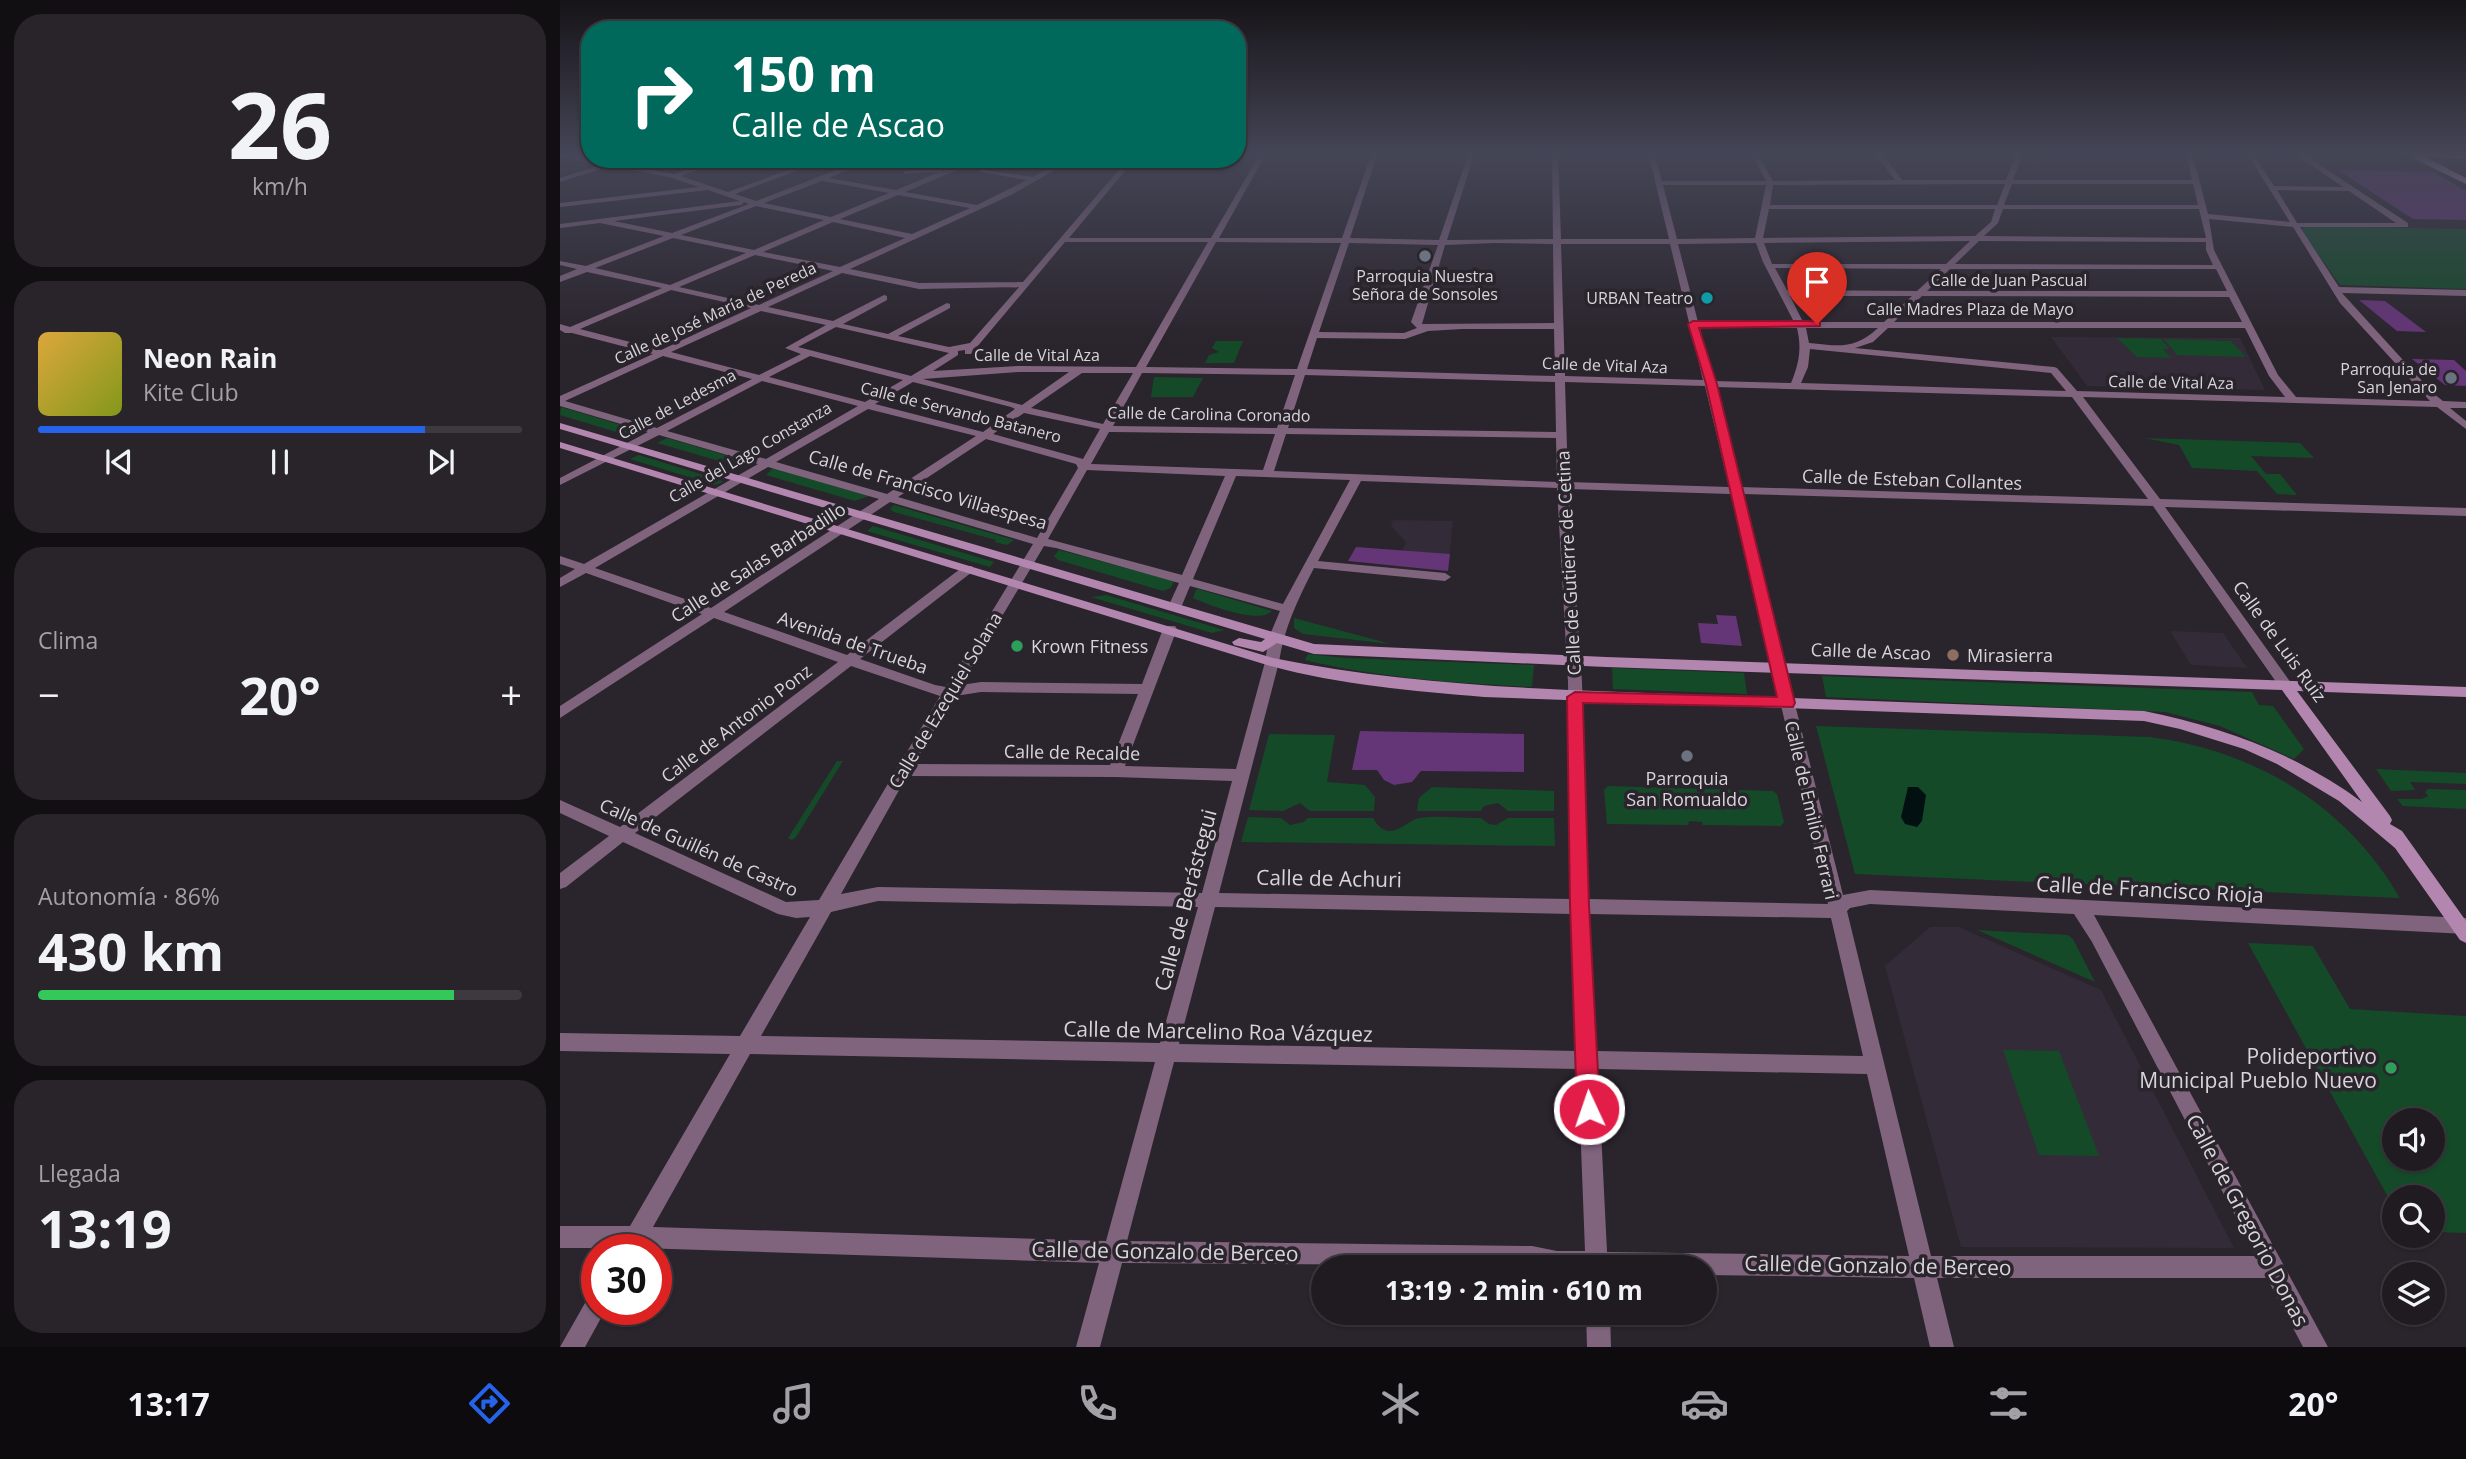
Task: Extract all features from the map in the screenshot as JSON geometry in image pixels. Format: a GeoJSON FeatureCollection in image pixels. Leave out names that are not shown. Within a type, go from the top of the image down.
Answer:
{"type":"FeatureCollection","features":[{"type":"Feature","properties":{"kind":"street"},"geometry":{"type":"LineString","coordinates":[[560,226],[654,215]]}},
{"type":"Feature","properties":{"kind":"street"},"geometry":{"type":"LineString","coordinates":[[560,279],[726,215]]}},
{"type":"Feature","properties":{"kind":"street"},"geometry":{"type":"LineString","coordinates":[[813,215],[830,221],[914,237]]}},
{"type":"Feature","properties":{"kind":"street"},"geometry":{"type":"LineString","coordinates":[[560,334],[844,215]]}},
{"type":"Feature","properties":{"kind":"street","name":"Calle de José María de Pereda"},"geometry":{"type":"LineString","coordinates":[[560,401],[961,215]]}},
{"type":"Feature","properties":{"kind":"street"},"geometry":{"type":"LineString","coordinates":[[952,372],[946,370],[948,365],[969,352],[971,346],[1083,215]]}},
{"type":"Feature","properties":{"kind":"street","name":"Calle de Ezequiel Solana"},"geometry":{"type":"LineString","coordinates":[[637,1234],[903,770],[1083,467],[1228,215]]}},
{"type":"Feature","properties":{"kind":"street"},"geometry":{"type":"LineString","coordinates":[[1267,474],[1355,215]]}},
{"type":"Feature","properties":{"kind":"street"},"geometry":{"type":"LineString","coordinates":[[1451,215],[1416,322],[1420,327],[1560,326]]}},
{"type":"Feature","properties":{"kind":"street","name":"Calle de Gutierre de Cetina"},"geometry":{"type":"LineString","coordinates":[[1557,215],[1561,435],[1574,660],[1580,905],[1597,1255]]}},
{"type":"Feature","properties":{"kind":"street","name":"Calle de Emilio Ferrari"},"geometry":{"type":"LineString","coordinates":[[1667,215],[1780,666],[1836,911],[1942,1347]]}},
{"type":"Feature","properties":{"kind":"street"},"geometry":{"type":"LineString","coordinates":[[1764,215],[1760,242],[1801,324],[1806,346],[1807,356],[1794,387]]}},
{"type":"Feature","properties":{"kind":"street"},"geometry":{"type":"LineString","coordinates":[[1806,346],[1844,349],[1870,340],[1989,229],[1999,215]]}},
{"type":"Feature","properties":{"kind":"street"},"geometry":{"type":"LineString","coordinates":[[2204,215],[2210,250],[2274,376],[2294,401]]}},
{"type":"Feature","properties":{"kind":"street"},"geometry":{"type":"LineString","coordinates":[[2228,215],[2294,225],[2403,226],[2404,223],[2392,215]]}},
{"type":"Feature","properties":{"kind":"street"},"geometry":{"type":"LineString","coordinates":[[2288,215],[2336,290],[2382,345],[2441,405],[2466,426]]}},
{"type":"Feature","properties":{"kind":"street"},"geometry":{"type":"LineString","coordinates":[[601,221],[919,286],[1026,284]]}},
{"type":"Feature","properties":{"kind":"street"},"geometry":{"type":"LineString","coordinates":[[1989,229],[1996,235],[2031,239]]}},
{"type":"Feature","properties":{"kind":"street"},"geometry":{"type":"LineString","coordinates":[[1061,240],[1347,240],[1442,243],[1979,238],[2210,240]]}},
{"type":"Feature","properties":{"kind":"street"},"geometry":{"type":"LineString","coordinates":[[560,263],[953,351],[971,346]]}},
{"type":"Feature","properties":{"kind":"street"},"geometry":{"type":"LineString","coordinates":[[1771,266],[2219,267]]}},
{"type":"Feature","properties":{"kind":"street"},"geometry":{"type":"LineString","coordinates":[[2336,290],[2466,293]]}},
{"type":"Feature","properties":{"kind":"street","name":"Calle de Juan Pascual"},"geometry":{"type":"LineString","coordinates":[[1786,293],[2232,294]]}},
{"type":"Feature","properties":{"kind":"street"},"geometry":{"type":"LineString","coordinates":[[832,324],[884,298]]}},
{"type":"Feature","properties":{"kind":"street"},"geometry":{"type":"LineString","coordinates":[[889,337],[947,306]]}},
{"type":"Feature","properties":{"kind":"street","name":"Calle de Carolina Coronado"},"geometry":{"type":"LineString","coordinates":[[832,324],[791,346],[792,349],[1015,405],[1022,410],[1105,428],[1561,435]]}},
{"type":"Feature","properties":{"kind":"street","name":"Calle Madres Plaza de Mayo"},"geometry":{"type":"LineString","coordinates":[[1693,324],[2247,325]]}},
{"type":"Feature","properties":{"kind":"street","name":"Calle de Servando Batanero"},"geometry":{"type":"LineString","coordinates":[[560,327],[1070,457],[1081,462],[1083,467],[1357,478]]}},
{"type":"Feature","properties":{"kind":"street"},"geometry":{"type":"LineString","coordinates":[[1315,335],[1405,336],[1427,328]]}},
{"type":"Feature","properties":{"kind":"street","name":"Calle de Luis Ruiz"},"geometry":{"type":"LineString","coordinates":[[1844,349],[2044,367],[2057,373],[2156,503],[2464,929]]}},
{"type":"Feature","properties":{"kind":"street","name":"Calle del Lago Constanza"},"geometry":{"type":"LineString","coordinates":[[560,583],[953,355],[953,351]]}},
{"type":"Feature","properties":{"kind":"street","name":"Calle de Ledesma"},"geometry":{"type":"LineString","coordinates":[[560,482],[809,353]]}},
{"type":"Feature","properties":{"kind":"street","name":"Calle de Salas Barbadillo"},"geometry":{"type":"LineString","coordinates":[[560,713],[985,435],[1079,370]]}},
{"type":"Feature","properties":{"kind":"street","name":"Calle de Vital Aza"},"geometry":{"type":"LineString","coordinates":[[911,379],[931,373],[952,372],[1302,372],[2466,405]]}},
{"type":"Feature","properties":{"kind":"street","name":"Calle de Francisco Villaespesa"},"geometry":{"type":"LineString","coordinates":[[560,401],[1039,542],[1287,609]]}},
{"type":"Feature","properties":{"kind":"street"},"geometry":{"type":"LineString","coordinates":[[563,428],[1276,637]]}},
{"type":"Feature","properties":{"kind":"street"},"geometry":{"type":"LineString","coordinates":[[560,445],[581,444],[607,451],[630,446]]}},
{"type":"Feature","properties":{"kind":"street"},"geometry":{"type":"LineString","coordinates":[[560,445],[1272,662],[1352,679],[1409,687],[1575,697],[2144,716],[2175,721],[2245,743],[2300,768],[2357,805],[2401,843]]}},
{"type":"Feature","properties":{"kind":"street"},"geometry":{"type":"LineString","coordinates":[[1174,607],[1232,472]]}},
{"type":"Feature","properties":{"kind":"street","name":"Calle de Esteban Collantes"},"geometry":{"type":"LineString","coordinates":[[1357,478],[2466,512]]}},
{"type":"Feature","properties":{"kind":"street","name":"Calle de Berástegui"},"geometry":{"type":"LineString","coordinates":[[1088,1347],[1210,899],[1272,662],[1276,637],[1287,609],[1357,478]]}},
{"type":"Feature","properties":{"kind":"street"},"geometry":{"type":"LineString","coordinates":[[715,493],[739,486],[772,496],[792,495]]}},
{"type":"Feature","properties":{"kind":"street"},"geometry":{"type":"LineString","coordinates":[[783,513],[803,511],[841,521],[860,515]]}},
{"type":"Feature","properties":{"kind":"street","name":"Avenida de Trueba"},"geometry":{"type":"LineString","coordinates":[[560,560],[848,661],[919,685],[949,692],[981,687],[1146,689]]}},
{"type":"Feature","properties":{"kind":"street"},"geometry":{"type":"LineString","coordinates":[[1312,564],[1445,577]]}},
{"type":"Feature","properties":{"kind":"street","name":"Calle de Antonio Ponz"},"geometry":{"type":"LineString","coordinates":[[560,882],[968,569]]}},
{"type":"Feature","properties":{"kind":"street"},"geometry":{"type":"LineString","coordinates":[[1014,582],[1038,574],[1087,589],[1105,587]]}},
{"type":"Feature","properties":{"kind":"street"},"geometry":{"type":"LineString","coordinates":[[1115,771],[1170,629]]}},
{"type":"Feature","properties":{"kind":"street"},"geometry":{"type":"LineString","coordinates":[[1204,640],[1224,638],[1263,647],[1276,637]]}},
{"type":"Feature","properties":{"kind":"street","name":"Calle de Ascao"},"geometry":{"type":"LineString","coordinates":[[1276,637],[1314,649],[1335,652],[2466,692]]}},
{"type":"Feature","properties":{"kind":"street","name":"Calle de Recalde"},"geometry":{"type":"LineString","coordinates":[[903,770],[1115,771],[1241,775]]}},
{"type":"Feature","properties":{"kind":"street","name":"Calle de Guillén de Castro"},"geometry":{"type":"LineString","coordinates":[[560,806],[784,909],[811,912],[824,908]]}},
{"type":"Feature","properties":{"kind":"street","name":"Calle de Achuri"},"geometry":{"type":"LineString","coordinates":[[824,908],[851,896],[878,894],[1836,911]]}},
{"type":"Feature","properties":{"kind":"street","name":"Calle de Francisco Rioja"},"geometry":{"type":"LineString","coordinates":[[1836,911],[1846,902],[1870,897],[2464,929]]}},
{"type":"Feature","properties":{"kind":"street","name":"Calle de Gregorio Donas"},"geometry":{"type":"LineString","coordinates":[[2080,909],[2098,937],[2316,1347]]}},
{"type":"Feature","properties":{"kind":"street","name":"Calle de Marcelino Roa Vázquez"},"geometry":{"type":"LineString","coordinates":[[560,1042],[1874,1065]]}},
{"type":"Feature","properties":{"kind":"street","name":"Calle de Gonzalo de Berceo"},"geometry":{"type":"LineString","coordinates":[[560,1237],[581,1239]]}},
{"type":"Feature","properties":{"kind":"street","name":"Calle de Gonzalo de Berceo"},"geometry":{"type":"LineString","coordinates":[[672,1244],[1364,1255]]}},
{"type":"Feature","properties":{"kind":"street","name":"Calle de Gonzalo de Berceo"},"geometry":{"type":"LineString","coordinates":[[1717,1265],[2273,1267]]}},
{"type":"Feature","properties":{"kind":"street"},"geometry":{"type":"LineString","coordinates":[[572,1347],[585,1325]]}},
{"type":"Feature","properties":{"kind":"street"},"geometry":{"type":"LineString","coordinates":[[1598,1325],[1599,1347]]}},
{"type":"Feature","properties":{"kind":"shaded area"},"geometry":{"type":"Polygon","coordinates":[[[2051,337],[2240,338],[2265,390],[2087,386],[2051,337]]]}},
{"type":"Feature","properties":{"kind":"shaded area"},"geometry":{"type":"Polygon","coordinates":[[[1393,520],[1453,521],[1448,571],[1395,566],[1406,542],[1391,526],[1393,520]]]}},
{"type":"Feature","properties":{"kind":"shaded area"},"geometry":{"type":"Polygon","coordinates":[[[2170,631],[2223,633],[2247,668],[2191,665],[2170,631]]]}},
{"type":"Feature","properties":{"kind":"shaded area"},"geometry":{"type":"Polygon","coordinates":[[[1908,787],[1918,787],[1926,795],[1922,821],[1917,827],[1905,824],[1901,817],[1908,787]]]}},
{"type":"Feature","properties":{"kind":"shaded area"},"geometry":{"type":"Polygon","coordinates":[[[1930,927],[1959,927],[2101,990],[2234,1248],[1961,1247],[1885,966],[1930,927]]]}},
{"type":"Feature","properties":{"kind":"green space"},"geometry":{"type":"Polygon","coordinates":[[[2307,226],[2466,229],[2466,289],[2340,285],[2301,230],[2307,226]]]}},
{"type":"Feature","properties":{"kind":"green space"},"geometry":{"type":"Polygon","coordinates":[[[2117,338],[2161,339],[2169,349],[2163,349],[2171,358],[2137,357],[2117,338]]]}},
{"type":"Feature","properties":{"kind":"green space"},"geometry":{"type":"Polygon","coordinates":[[[2164,339],[2231,341],[2246,357],[2177,355],[2164,339]]]}},
{"type":"Feature","properties":{"kind":"green space"},"geometry":{"type":"Polygon","coordinates":[[[1216,341],[1243,341],[1234,363],[1205,363],[1209,355],[1219,352],[1212,348],[1216,341]]]}},
{"type":"Feature","properties":{"kind":"green space"},"geometry":{"type":"Polygon","coordinates":[[[1154,377],[1203,378],[1193,397],[1151,397],[1154,377]]]}},
{"type":"Feature","properties":{"kind":"green space"},"geometry":{"type":"Polygon","coordinates":[[[561,407],[641,431],[630,436],[560,415],[561,407]]]}},
{"type":"Feature","properties":{"kind":"green space"},"geometry":{"type":"Polygon","coordinates":[[[667,438],[749,462],[740,467],[657,443],[667,438]]]}},
{"type":"Feature","properties":{"kind":"green space"},"geometry":{"type":"Polygon","coordinates":[[[2145,438],[2300,443],[2314,458],[2251,456],[2266,474],[2280,474],[2297,495],[2277,494],[2257,471],[2192,468],[2179,445],[2145,438]]]}},
{"type":"Feature","properties":{"kind":"green space"},"geometry":{"type":"Polygon","coordinates":[[[639,455],[723,482],[715,485],[630,459],[639,455]]]}},
{"type":"Feature","properties":{"kind":"green space"},"geometry":{"type":"Polygon","coordinates":[[[773,468],[869,496],[855,501],[766,475],[773,468]]]}},
{"type":"Feature","properties":{"kind":"green space"},"geometry":{"type":"Polygon","coordinates":[[[894,505],[1014,540],[1007,545],[995,542],[996,540],[894,512],[890,509],[894,505]]]}},
{"type":"Feature","properties":{"kind":"green space"},"geometry":{"type":"Polygon","coordinates":[[[873,526],[994,562],[990,567],[867,531],[873,526]]]}},
{"type":"Feature","properties":{"kind":"green space"},"geometry":{"type":"Polygon","coordinates":[[[1059,550],[1174,581],[1171,588],[1163,591],[1058,560],[1054,556],[1059,550]]]}},
{"type":"Feature","properties":{"kind":"green space"},"geometry":{"type":"Polygon","coordinates":[[[1198,589],[1272,611],[1256,616],[1222,609],[1193,598],[1198,589]]]}},
{"type":"Feature","properties":{"kind":"green space"},"geometry":{"type":"Polygon","coordinates":[[[1106,595],[1224,630],[1212,633],[1091,597],[1106,595]]]}},
{"type":"Feature","properties":{"kind":"green space"},"geometry":{"type":"Polygon","coordinates":[[[1294,618],[1391,644],[1303,634],[1294,628],[1294,618]]]}},
{"type":"Feature","properties":{"kind":"green space"},"geometry":{"type":"Polygon","coordinates":[[[1308,654],[1345,658],[1534,665],[1532,687],[1361,671],[1305,660],[1308,654]]]}},
{"type":"Feature","properties":{"kind":"green space"},"geometry":{"type":"Polygon","coordinates":[[[1612,668],[1744,673],[1747,694],[1613,689],[1612,668]]]}},
{"type":"Feature","properties":{"kind":"green space"},"geometry":{"type":"Polygon","coordinates":[[[1822,676],[2252,692],[2259,705],[2273,706],[2304,749],[2294,759],[2220,726],[2165,712],[1826,697],[1822,676]]]}},
{"type":"Feature","properties":{"kind":"green space"},"geometry":{"type":"Polygon","coordinates":[[[1816,726],[2150,737],[2189,744],[2226,755],[2295,788],[2325,810],[2353,836],[2378,865],[2400,898],[1855,874],[1816,726]]]}},
{"type":"Feature","properties":{"kind":"green space"},"geometry":{"type":"Polygon","coordinates":[[[1269,734],[1335,735],[1327,782],[1365,785],[1375,797],[1374,811],[1310,811],[1300,803],[1283,811],[1249,810],[1269,734]]]}},
{"type":"Feature","properties":{"kind":"green space"},"geometry":{"type":"Polygon","coordinates":[[[837,761],[843,761],[796,837],[792,840],[788,838],[837,761]]]}},
{"type":"Feature","properties":{"kind":"green space"},"geometry":{"type":"Polygon","coordinates":[[[2376,769],[2466,773],[2466,784],[2410,782],[2415,790],[2391,791],[2376,769]]]}},
{"type":"Feature","properties":{"kind":"green space"},"geometry":{"type":"Polygon","coordinates":[[[1608,786],[1773,791],[1777,794],[1784,822],[1781,826],[1703,825],[1702,822],[1689,821],[1688,825],[1607,824],[1604,790],[1608,786]]]}},
{"type":"Feature","properties":{"kind":"green space"},"geometry":{"type":"Polygon","coordinates":[[[1432,787],[1554,791],[1554,811],[1508,811],[1498,803],[1484,806],[1481,811],[1417,811],[1419,798],[1432,787]]]}},
{"type":"Feature","properties":{"kind":"green space"},"geometry":{"type":"Polygon","coordinates":[[[2428,789],[2466,790],[2466,809],[2403,806],[2397,799],[2422,799],[2428,796],[2425,792],[2428,789]]]}},
{"type":"Feature","properties":{"kind":"green space"},"geometry":{"type":"Polygon","coordinates":[[[1248,817],[1281,818],[1290,825],[1304,822],[1308,818],[1373,818],[1379,826],[1391,831],[1427,817],[1481,818],[1496,825],[1508,818],[1554,818],[1555,846],[1241,842],[1248,817]]]}},
{"type":"Feature","properties":{"kind":"green space"},"geometry":{"type":"Polygon","coordinates":[[[1977,930],[2068,935],[2073,939],[2095,982],[1977,930]]]}},
{"type":"Feature","properties":{"kind":"green space","name":"Polideportivo Municipal Pueblo Nuevo"},"geometry":{"type":"Polygon","coordinates":[[[2248,943],[2313,946],[2350,1009],[2466,1016],[2466,1233],[2445,1232],[2445,1185],[2382,1186],[2248,943]]]}},
{"type":"Feature","properties":{"kind":"green space"},"geometry":{"type":"Polygon","coordinates":[[[2003,1050],[2059,1051],[2099,1156],[2039,1155],[2003,1050]]]}},
{"type":"Feature","properties":{"kind":"building"},"geometry":{"type":"Polygon","coordinates":[[[2407,215],[2466,215],[2466,220],[2413,219],[2407,215]]]}},
{"type":"Feature","properties":{"kind":"building"},"geometry":{"type":"Polygon","coordinates":[[[2359,300],[2385,301],[2426,332],[2397,331],[2359,300]]]}},
{"type":"Feature","properties":{"kind":"building","name":"Parroquia de San Jenaro"},"geometry":{"type":"Polygon","coordinates":[[[2412,359],[2454,360],[2466,371],[2466,386],[2445,385],[2412,359]]]}},
{"type":"Feature","properties":{"kind":"building"},"geometry":{"type":"Polygon","coordinates":[[[1356,547],[1450,554],[1448,571],[1348,561],[1356,547]]]}},
{"type":"Feature","properties":{"kind":"building"},"geometry":{"type":"Polygon","coordinates":[[[1716,615],[1736,616],[1742,646],[1701,643],[1698,623],[1718,624],[1716,615]]]}},
{"type":"Feature","properties":{"kind":"building"},"geometry":{"type":"Polygon","coordinates":[[[1360,731],[1524,734],[1524,772],[1421,771],[1412,782],[1394,785],[1384,780],[1377,770],[1352,770],[1360,731]]]}},
{"type":"Feature","properties":{"kind":"place","name":"Parroquia Nuestra Señora de Sonsoles"},"geometry":{"type":"Point","coordinates":[1425,256]}},
{"type":"Feature","properties":{"kind":"place","name":"URBAN Teatro"},"geometry":{"type":"Point","coordinates":[1707,298]}},
{"type":"Feature","properties":{"kind":"place","name":"Parroquia de San Jenaro"},"geometry":{"type":"Point","coordinates":[2451,378]}},
{"type":"Feature","properties":{"kind":"place","name":"Krown Fitness"},"geometry":{"type":"Point","coordinates":[1017,646]}},
{"type":"Feature","properties":{"kind":"place","name":"Mirasierra"},"geometry":{"type":"Point","coordinates":[1953,655]}},
{"type":"Feature","properties":{"kind":"place","name":"Parroquia San Romualdo"},"geometry":{"type":"Point","coordinates":[1687,756]}},
{"type":"Feature","properties":{"kind":"place","name":"Polideportivo Municipal Pueblo Nuevo"},"geometry":{"type":"Point","coordinates":[2391,1068]}},
{"type":"Feature","properties":{"kind":"route"},"geometry":{"type":"LineString","coordinates":[[1589,1109],[1575,697],[1787,703],[1711,384],[1693,324],[1817,324]]}}]}
